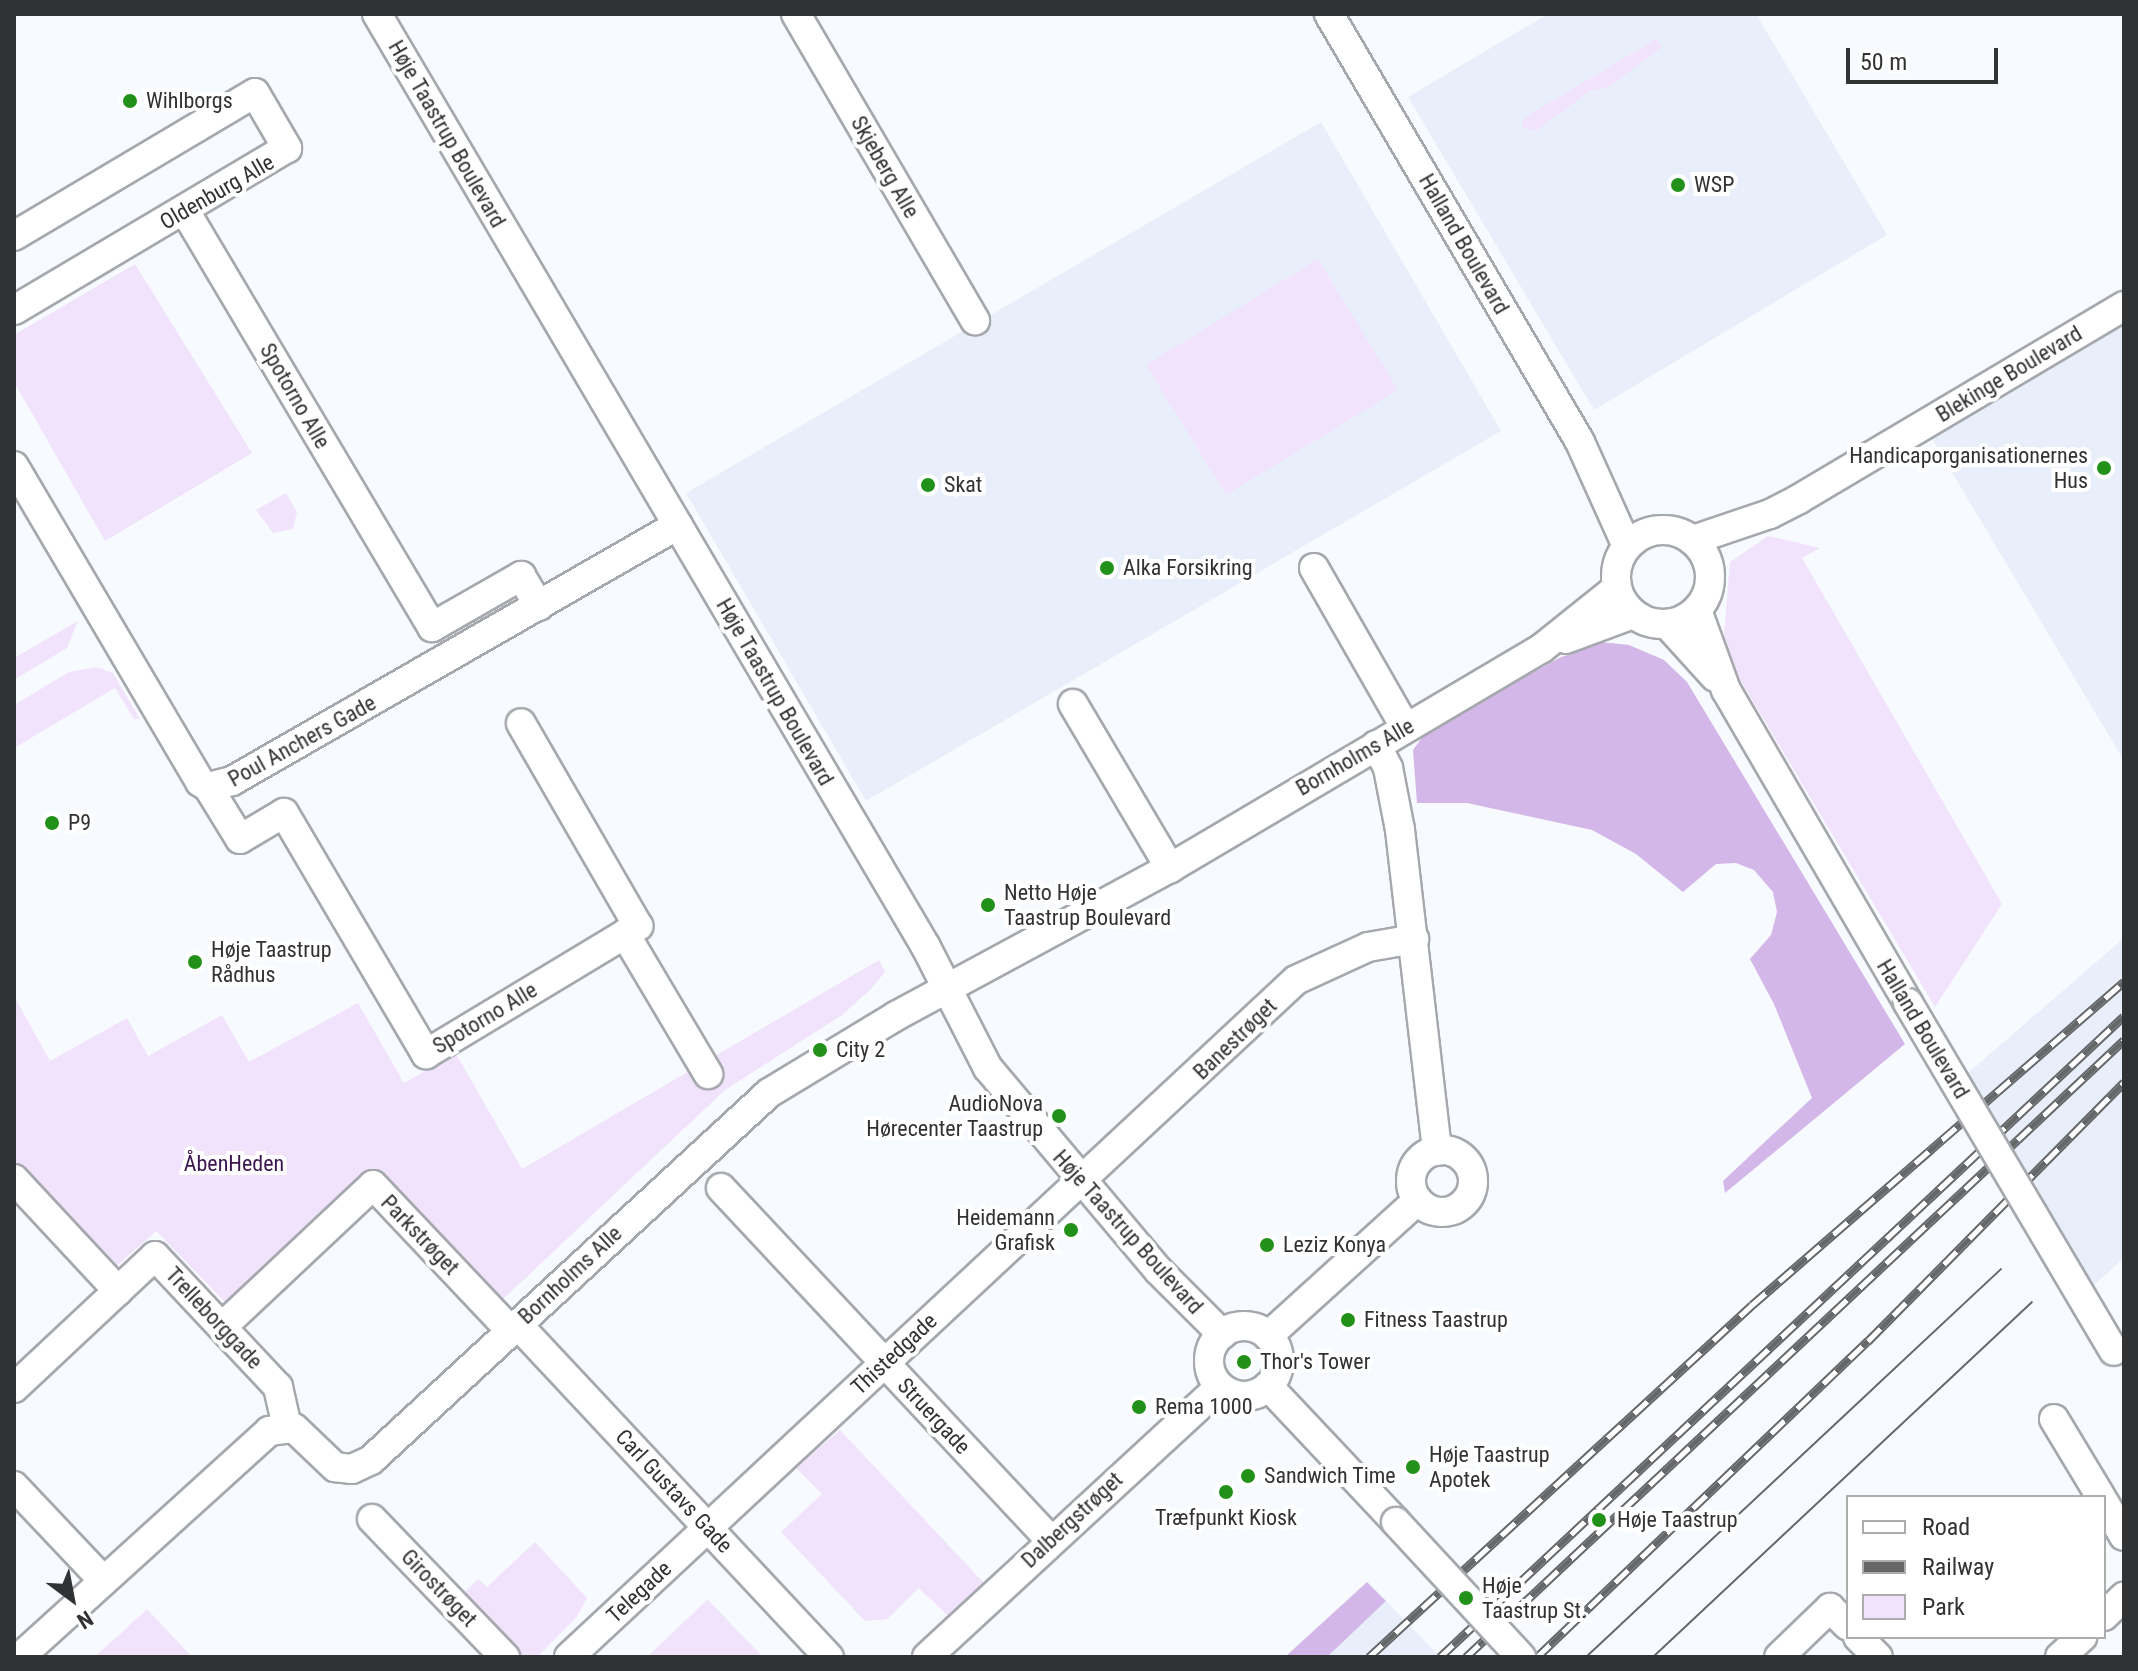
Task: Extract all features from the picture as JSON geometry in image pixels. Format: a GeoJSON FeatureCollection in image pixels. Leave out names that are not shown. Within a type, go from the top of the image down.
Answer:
{"type":"FeatureCollection","features":[{"type":"Feature","properties":{"kind":"street","name":"Høje Taastrup Boulevard"},"geometry":{"type":"LineString","coordinates":[[377,14],[678,525],[946,989],[988,1068],[1082,1183],[1222,1334]]}},
{"type":"Feature","properties":{"kind":"street","name":"Skjeberg Alle"},"geometry":{"type":"LineString","coordinates":[[796,14],[975,320]]}},
{"type":"Feature","properties":{"kind":"street","name":"Halland Boulevard"},"geometry":{"type":"LineString","coordinates":[[1329,14],[1637,539]]}},
{"type":"Feature","properties":{"kind":"street","name":"Oldenburg Alle"},"geometry":{"type":"LineString","coordinates":[[14,236],[255,93],[287,148],[14,310]]}},
{"type":"Feature","properties":{"kind":"street","name":"Spotorno Alle"},"geometry":{"type":"LineString","coordinates":[[185,211],[432,627],[521,576],[539,606]]}},
{"type":"Feature","properties":{"kind":"street","name":"Blekinge Boulevard"},"geometry":{"type":"LineString","coordinates":[[1709,565],[1770,514],[2124,306]]}},
{"type":"Feature","properties":{"kind":"street","name":"Poul Anchers Gade"},"geometry":{"type":"LineString","coordinates":[[14,466],[200,782],[208,787],[232,781],[678,525]]}},
{"type":"Feature","properties":{"kind":"street","name":"Blekinge Boulevard"},"geometry":{"type":"LineString","coordinates":[[1693,540],[1770,514]]}},
{"type":"Feature","properties":{"kind":"street"},"geometry":{"type":"LineString","coordinates":[[1663,529],[1693,540],[1709,565],[1708,592],[1697,610],[1668,625],[1633,614],[1617,588],[1618,562],[1637,539],[1663,529]]}},
{"type":"Feature","properties":{"kind":"street"},"geometry":{"type":"LineString","coordinates":[[1314,568],[1405,727]]}},
{"type":"Feature","properties":{"kind":"street","name":"Bornholms Alle"},"geometry":{"type":"LineString","coordinates":[[287,1427],[301,1432],[335,1467],[360,1466],[769,1093],[946,989],[1170,868],[1542,648],[1617,588]]}},
{"type":"Feature","properties":{"kind":"street","name":"Halland Boulevard"},"geometry":{"type":"LineString","coordinates":[[1697,610],[1726,690],[2119,1358]]}},
{"type":"Feature","properties":{"kind":"street","name":"Bornholms Alle"},"geometry":{"type":"LineString","coordinates":[[1542,648],[1633,614]]}},
{"type":"Feature","properties":{"kind":"street","name":"Halland Boulevard"},"geometry":{"type":"LineString","coordinates":[[1668,625],[1726,690]]}},
{"type":"Feature","properties":{"kind":"street"},"geometry":{"type":"LineString","coordinates":[[1073,704],[1170,868]]}},
{"type":"Feature","properties":{"kind":"street"},"geometry":{"type":"LineString","coordinates":[[521,723],[638,926],[625,934],[708,1074]]}},
{"type":"Feature","properties":{"kind":"street"},"geometry":{"type":"LineString","coordinates":[[1376,745],[1388,768],[1397,815],[1437,1151]]}},
{"type":"Feature","properties":{"kind":"street","name":"Spotorno Alle"},"geometry":{"type":"LineString","coordinates":[[208,787],[240,839],[284,813],[426,1054],[625,934]]}},
{"type":"Feature","properties":{"kind":"street","name":"Banestrøget"},"geometry":{"type":"LineString","coordinates":[[1082,1183],[1296,980],[1368,947],[1414,939]]}},
{"type":"Feature","properties":{"kind":"street"},"geometry":{"type":"LineString","coordinates":[[1437,1151],[1456,1154],[1467,1163],[1473,1179],[1470,1195],[1459,1207],[1443,1212],[1418,1200],[1412,1184],[1415,1166],[1437,1151]]}},
{"type":"Feature","properties":{"kind":"street"},"geometry":{"type":"LineString","coordinates":[[14,1179],[118,1291]]}},
{"type":"Feature","properties":{"kind":"street","name":"Thistedgade"},"geometry":{"type":"LineString","coordinates":[[708,1527],[1082,1183]]}},
{"type":"Feature","properties":{"kind":"street","name":"Parkstrøget"},"geometry":{"type":"LineString","coordinates":[[222,1327],[373,1185],[514,1328]]}},
{"type":"Feature","properties":{"kind":"street","name":"Struergade"},"geometry":{"type":"LineString","coordinates":[[721,1188],[1050,1539]]}},
{"type":"Feature","properties":{"kind":"street"},"geometry":{"type":"LineString","coordinates":[[1268,1336],[1418,1200]]}},
{"type":"Feature","properties":{"kind":"street","name":"Trelleborggade"},"geometry":{"type":"LineString","coordinates":[[14,1388],[155,1256],[278,1387],[287,1427]]}},
{"type":"Feature","properties":{"kind":"street"},"geometry":{"type":"LineString","coordinates":[[1245,1326],[1268,1336],[1279,1367],[1268,1386],[1250,1396],[1220,1387],[1209,1367],[1214,1343],[1222,1334],[1245,1326]]}},
{"type":"Feature","properties":{"kind":"street","name":"Carl Gustavs Gade"},"geometry":{"type":"LineString","coordinates":[[514,1328],[708,1527],[829,1657]]}},
{"type":"Feature","properties":{"kind":"street"},"geometry":{"type":"LineString","coordinates":[[1268,1386],[1521,1657]]}},
{"type":"Feature","properties":{"kind":"street","name":"Dalbergstrøget"},"geometry":{"type":"LineString","coordinates":[[927,1657],[1050,1539],[1220,1387]]}},
{"type":"Feature","properties":{"kind":"street"},"geometry":{"type":"LineString","coordinates":[[2054,1419],[2099,1495]]}},
{"type":"Feature","properties":{"kind":"street"},"geometry":{"type":"LineString","coordinates":[[20,1657],[255,1439],[287,1427]]}},
{"type":"Feature","properties":{"kind":"street"},"geometry":{"type":"LineString","coordinates":[[14,1486],[102,1579]]}},
{"type":"Feature","properties":{"kind":"street"},"geometry":{"type":"LineString","coordinates":[[2106,1507],[2124,1536]]}},
{"type":"Feature","properties":{"kind":"street","name":"Girostrøget"},"geometry":{"type":"LineString","coordinates":[[372,1519],[505,1657]]}},
{"type":"Feature","properties":{"kind":"street","name":"Telegade"},"geometry":{"type":"LineString","coordinates":[[569,1657],[708,1527]]}},
{"type":"Feature","properties":{"kind":"street"},"geometry":{"type":"LineString","coordinates":[[2106,1614],[2124,1597]]}},
{"type":"Feature","properties":{"kind":"street"},"geometry":{"type":"LineString","coordinates":[[1779,1657],[1830,1608],[1846,1624]]}},
{"type":"Feature","properties":{"kind":"street"},"geometry":{"type":"LineString","coordinates":[[1860,1639],[1878,1657]]}},
{"type":"Feature","properties":{"kind":"street"},"geometry":{"type":"LineString","coordinates":[[2060,1657],[2080,1639]]}},
{"type":"Feature","properties":{"kind":"shaded area"},"geometry":{"type":"Polygon","coordinates":[[[1548,14],[1756,14],[1887,235],[1594,410],[1408,97],[1548,14]]]}},
{"type":"Feature","properties":{"kind":"shaded area"},"geometry":{"type":"Polygon","coordinates":[[[1321,122],[1501,431],[866,801],[686,493],[1321,122]]]}},
{"type":"Feature","properties":{"kind":"shaded area"},"geometry":{"type":"Polygon","coordinates":[[[2124,317],[2124,761],[1928,432],[2124,317]]]}},
{"type":"Feature","properties":{"kind":"shaded area"},"geometry":{"type":"Polygon","coordinates":[[[1601,642],[1629,645],[1664,660],[1687,682],[1905,1044],[1725,1193],[1723,1181],[1812,1098],[1774,1004],[1750,959],[1771,935],[1777,912],[1773,892],[1754,870],[1736,863],[1716,864],[1683,892],[1636,854],[1592,830],[1467,803],[1417,803],[1413,750],[1426,732],[1559,658],[1601,642]]]}},
{"type":"Feature","properties":{"kind":"shaded area"},"geometry":{"type":"Polygon","coordinates":[[[2124,938],[2124,1258],[2093,1286],[1968,1073],[2124,938]]]}},
{"type":"Feature","properties":{"kind":"shaded area"},"geometry":{"type":"Polygon","coordinates":[[[1367,1582],[1386,1601],[1327,1657],[1285,1657],[1367,1582]]]}},
{"type":"Feature","properties":{"kind":"shaded area"},"geometry":{"type":"Polygon","coordinates":[[[1386,1601],[1440,1657],[1327,1657],[1386,1601]]]}},
{"type":"Feature","properties":{"kind":"green space"},"geometry":{"type":"Polygon","coordinates":[[[1656,39],[1662,47],[1609,87],[1590,91],[1536,131],[1522,127],[1523,120],[1542,107],[1656,39]]]}},
{"type":"Feature","properties":{"kind":"green space"},"geometry":{"type":"Polygon","coordinates":[[[1318,259],[1398,390],[1226,495],[1146,365],[1318,259]]]}},
{"type":"Feature","properties":{"kind":"green space"},"geometry":{"type":"Polygon","coordinates":[[[135,264],[252,453],[105,541],[14,382],[14,335],[135,264]]]}},
{"type":"Feature","properties":{"kind":"green space"},"geometry":{"type":"Polygon","coordinates":[[[286,493],[297,512],[293,529],[273,533],[256,510],[286,493]]]}},
{"type":"Feature","properties":{"kind":"green space"},"geometry":{"type":"Polygon","coordinates":[[[1768,536],[1820,548],[1802,558],[2002,904],[1935,1007],[1735,671],[1724,636],[1730,562],[1768,536]]]}},
{"type":"Feature","properties":{"kind":"green space"},"geometry":{"type":"Polygon","coordinates":[[[78,621],[67,648],[14,680],[14,658],[78,621]]]}},
{"type":"Feature","properties":{"kind":"green space"},"geometry":{"type":"Polygon","coordinates":[[[96,667],[113,673],[140,719],[134,719],[115,688],[14,748],[14,705],[69,672],[96,667]]]}},
{"type":"Feature","properties":{"kind":"green space","name":"ÅbenHeden"},"geometry":{"type":"Polygon","coordinates":[[[879,960],[885,972],[869,991],[842,1015],[725,1090],[484,1317],[362,1186],[228,1305],[156,1231],[110,1272],[14,1169],[14,996],[50,1061],[127,1018],[148,1056],[222,1015],[249,1062],[358,1003],[404,1083],[456,1054],[522,1169],[879,960]]]}},
{"type":"Feature","properties":{"kind":"green space"},"geometry":{"type":"Polygon","coordinates":[[[840,1430],[986,1585],[950,1618],[919,1588],[887,1619],[865,1621],[781,1532],[822,1494],[796,1468],[840,1430]]]}},
{"type":"Feature","properties":{"kind":"green space"},"geometry":{"type":"Polygon","coordinates":[[[535,1542],[587,1598],[576,1618],[537,1657],[518,1657],[461,1596],[478,1579],[487,1587],[535,1542]]]}},
{"type":"Feature","properties":{"kind":"green space"},"geometry":{"type":"Polygon","coordinates":[[[707,1600],[763,1657],[647,1657],[707,1600]]]}},
{"type":"Feature","properties":{"kind":"green space"},"geometry":{"type":"Polygon","coordinates":[[[147,1609],[192,1657],[94,1657],[117,1637],[147,1609]]]}},
{"type":"Feature","properties":{"kind":"tram line"},"geometry":{"type":"LineString","coordinates":[[1586,1657],[2001,1269]]}},
{"type":"Feature","properties":{"kind":"tram line"},"geometry":{"type":"LineString","coordinates":[[1653,1657],[2032,1302]]}},
{"type":"Feature","properties":{"kind":"railway"},"geometry":{"type":"LineString","coordinates":[[1369,1657],[1752,1305],[2124,982]]}},
{"type":"Feature","properties":{"kind":"railway"},"geometry":{"type":"LineString","coordinates":[[1440,1657],[2124,1016]]}},
{"type":"Feature","properties":{"kind":"railway"},"geometry":{"type":"LineString","coordinates":[[1466,1657],[2124,1040]]}},
{"type":"Feature","properties":{"kind":"railway"},"geometry":{"type":"LineString","coordinates":[[1537,1657],[1868,1341],[2124,1082]]}},
{"type":"Feature","properties":{"kind":"place","name":"Wihlborgs"},"geometry":{"type":"Point","coordinates":[130,101]}},
{"type":"Feature","properties":{"kind":"place","name":"WSP"},"geometry":{"type":"Point","coordinates":[1678,185]}},
{"type":"Feature","properties":{"kind":"place","name":"Handicaporganisationernes Hus"},"geometry":{"type":"Point","coordinates":[2104,468]}},
{"type":"Feature","properties":{"kind":"place","name":"Skat"},"geometry":{"type":"Point","coordinates":[928,485]}},
{"type":"Feature","properties":{"kind":"place","name":"Alka Forsikring"},"geometry":{"type":"Point","coordinates":[1107,568]}},
{"type":"Feature","properties":{"kind":"place","name":"P9"},"geometry":{"type":"Point","coordinates":[52,823]}},
{"type":"Feature","properties":{"kind":"place","name":"Netto Høje Taastrup Boulevard"},"geometry":{"type":"Point","coordinates":[988,905]}},
{"type":"Feature","properties":{"kind":"place","name":"Høje Taastrup Rådhus"},"geometry":{"type":"Point","coordinates":[195,962]}},
{"type":"Feature","properties":{"kind":"place","name":"City 2"},"geometry":{"type":"Point","coordinates":[820,1050]}},
{"type":"Feature","properties":{"kind":"place","name":"AudioNova Hørecenter Taastrup"},"geometry":{"type":"Point","coordinates":[1059,1116]}},
{"type":"Feature","properties":{"kind":"place","name":"Heidemann Grafisk"},"geometry":{"type":"Point","coordinates":[1071,1230]}},
{"type":"Feature","properties":{"kind":"place","name":"Leziz Konya"},"geometry":{"type":"Point","coordinates":[1267,1245]}},
{"type":"Feature","properties":{"kind":"place","name":"Fitness Taastrup"},"geometry":{"type":"Point","coordinates":[1348,1320]}},
{"type":"Feature","properties":{"kind":"place","name":"Thor's Tower"},"geometry":{"type":"Point","coordinates":[1244,1362]}},
{"type":"Feature","properties":{"kind":"place","name":"Rema 1000"},"geometry":{"type":"Point","coordinates":[1139,1407]}},
{"type":"Feature","properties":{"kind":"place","name":"Høje Taastrup Apotek"},"geometry":{"type":"Point","coordinates":[1413,1467]}},
{"type":"Feature","properties":{"kind":"place","name":"Sandwich Time"},"geometry":{"type":"Point","coordinates":[1248,1476]}},
{"type":"Feature","properties":{"kind":"place","name":"Træfpunkt Kiosk"},"geometry":{"type":"Point","coordinates":[1226,1492]}},
{"type":"Feature","properties":{"kind":"place","name":"Høje Taastrup"},"geometry":{"type":"Point","coordinates":[1599,1520]}},
{"type":"Feature","properties":{"kind":"place","name":"Høje Taastrup St."},"geometry":{"type":"Point","coordinates":[1466,1598]}}]}
